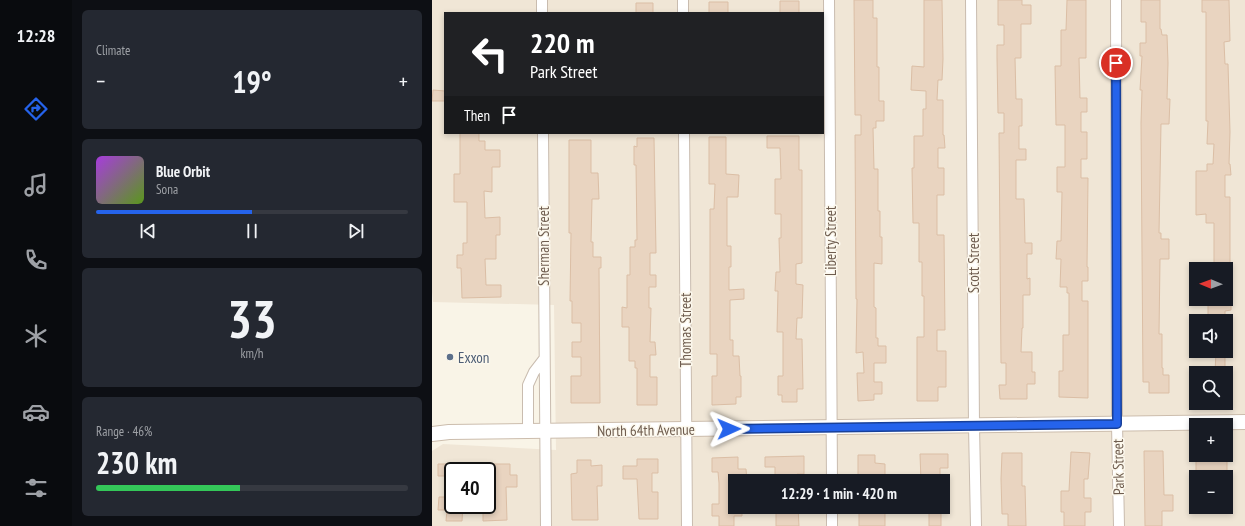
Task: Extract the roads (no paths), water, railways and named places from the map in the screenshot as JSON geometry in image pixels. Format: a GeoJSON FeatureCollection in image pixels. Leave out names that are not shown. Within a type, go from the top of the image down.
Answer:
{"type":"FeatureCollection","features":[{"type":"Feature","properties":{"kind":"street"},"geometry":{"type":"LineString","coordinates":[[542,0],[542,12]]}},
{"type":"Feature","properties":{"kind":"street"},"geometry":{"type":"LineString","coordinates":[[683,0],[683,12]]}},
{"type":"Feature","properties":{"kind":"street","name":"Liberty Street"},"geometry":{"type":"LineString","coordinates":[[829,0],[832,474]]}},
{"type":"Feature","properties":{"kind":"street","name":"Scott Street"},"geometry":{"type":"LineString","coordinates":[[971,0],[976,526]]}},
{"type":"Feature","properties":{"kind":"street","name":"Park Street"},"geometry":{"type":"LineString","coordinates":[[1116,0],[1117,424],[1120,526]]}},
{"type":"Feature","properties":{"kind":"street","name":"Sherman Street"},"geometry":{"type":"LineString","coordinates":[[543,134],[544,431],[546,526]]}},
{"type":"Feature","properties":{"kind":"street","name":"Thomas Street"},"geometry":{"type":"LineString","coordinates":[[684,134],[687,526]]}},
{"type":"Feature","properties":{"kind":"street"},"geometry":{"type":"LineString","coordinates":[[528,432],[528,385],[534,372],[544,359]]}},
{"type":"Feature","properties":{"kind":"street","name":"North 64th Avenue"},"geometry":{"type":"LineString","coordinates":[[432,434],[449,432],[1245,422]]}},
{"type":"Feature","properties":{"kind":"street"},"geometry":{"type":"LineString","coordinates":[[832,514],[832,526]]}},
{"type":"Feature","properties":{"kind":"place","name":"Exxon"},"geometry":{"type":"Point","coordinates":[450,357]}}]}
